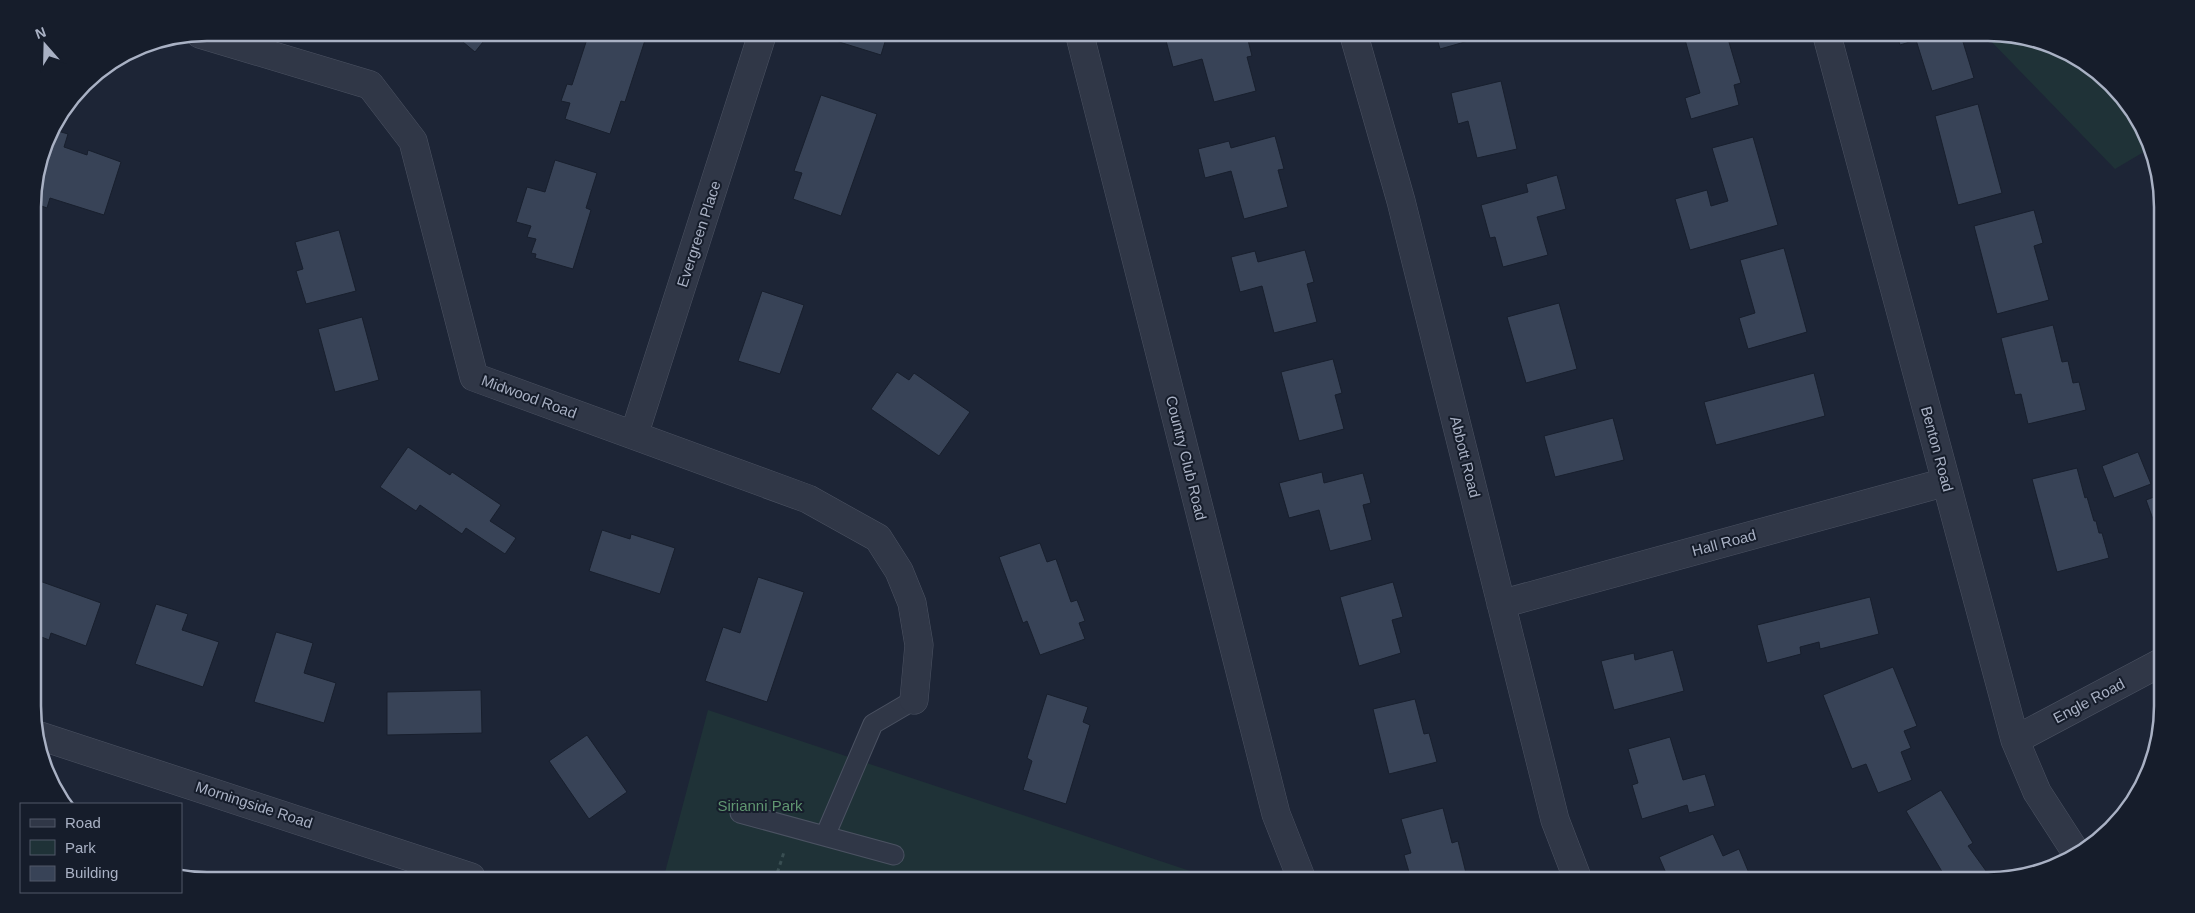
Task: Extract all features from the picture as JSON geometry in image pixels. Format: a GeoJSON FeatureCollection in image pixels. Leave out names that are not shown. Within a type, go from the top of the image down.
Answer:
{"type":"FeatureCollection","features":[{"type":"Feature","properties":{"kind":"street","name":"Evergreen Place"},"geometry":{"type":"LineString","coordinates":[[634,435],[760,41]]}},
{"type":"Feature","properties":{"kind":"street","name":"Country Club Road"},"geometry":{"type":"LineString","coordinates":[[1081,41],[1276,814],[1299,871]]}},
{"type":"Feature","properties":{"kind":"street","name":"Abbott Road"},"geometry":{"type":"LineString","coordinates":[[1356,41],[1401,201],[1555,820],[1575,871]]}},
{"type":"Feature","properties":{"kind":"street","name":"Benton Road"},"geometry":{"type":"LineString","coordinates":[[1828,41],[2015,740],[2037,792],[2073,848]]}},
{"type":"Feature","properties":{"kind":"street","name":"Midwood Road"},"geometry":{"type":"LineString","coordinates":[[261,42],[370,85],[413,141],[474,377],[808,499],[878,538],[899,571],[912,604],[920,645],[914,700]]}},
{"type":"Feature","properties":{"kind":"street","name":"Hall Road"},"geometry":{"type":"LineString","coordinates":[[1502,604],[1946,482]]}},
{"type":"Feature","properties":{"kind":"street","name":"Engle Road"},"geometry":{"type":"LineString","coordinates":[[2015,740],[2154,666]]}},
{"type":"Feature","properties":{"kind":"street","name":"Morningside Road"},"geometry":{"type":"LineString","coordinates":[[44,738],[455,872]]}},
{"type":"Feature","properties":{"kind":"lane"},"geometry":{"type":"LineString","coordinates":[[825,836],[873,724],[914,700]]}},
{"type":"Feature","properties":{"kind":"lane"},"geometry":{"type":"LineString","coordinates":[[740,813],[894,855]]}},
{"type":"Feature","properties":{"kind":"green space"},"geometry":{"type":"Polygon","coordinates":[[[1991,41],[2020,44],[2061,58],[2097,82],[2113,98],[2126,115],[2144,152],[2115,169],[1991,41]]]}},
{"type":"Feature","properties":{"kind":"green space","name":"Sirianni Park"},"geometry":{"type":"Polygon","coordinates":[[[708,710],[1191,871],[665,872],[708,710]]]}},
{"type":"Feature","properties":{"kind":"building"},"geometry":{"type":"Polygon","coordinates":[[[462,41],[484,41],[475,52],[462,41]]]}},
{"type":"Feature","properties":{"kind":"building"},"geometry":{"type":"Polygon","coordinates":[[[586,41],[645,41],[625,102],[621,101],[610,134],[565,119],[570,103],[561,101],[567,84],[572,85],[586,41]]]}},
{"type":"Feature","properties":{"kind":"building"},"geometry":{"type":"Polygon","coordinates":[[[836,41],[885,41],[881,55],[836,41]]]}},
{"type":"Feature","properties":{"kind":"building"},"geometry":{"type":"Polygon","coordinates":[[[1166,41],[1248,41],[1252,56],[1247,57],[1256,91],[1214,102],[1202,59],[1173,67],[1166,41]]]}},
{"type":"Feature","properties":{"kind":"building"},"geometry":{"type":"Polygon","coordinates":[[[1438,41],[1468,41],[1440,49],[1438,41]]]}},
{"type":"Feature","properties":{"kind":"building"},"geometry":{"type":"Polygon","coordinates":[[[1685,41],[1729,41],[1741,83],[1734,85],[1739,105],[1691,119],[1685,98],[1700,93],[1685,41]]]}},
{"type":"Feature","properties":{"kind":"building"},"geometry":{"type":"Polygon","coordinates":[[[1899,41],[1913,41],[1900,45],[1899,41]]]}},
{"type":"Feature","properties":{"kind":"building"},"geometry":{"type":"Polygon","coordinates":[[[1916,41],[1963,41],[1974,78],[1932,91],[1916,41]]]}},
{"type":"Feature","properties":{"kind":"building"},"geometry":{"type":"Polygon","coordinates":[[[1501,81],[1517,149],[1477,158],[1468,121],[1458,124],[1451,93],[1501,81]]]}},
{"type":"Feature","properties":{"kind":"building"},"geometry":{"type":"Polygon","coordinates":[[[821,95],[877,114],[841,216],[793,199],[802,173],[794,171],[821,95]]]}},
{"type":"Feature","properties":{"kind":"building"},"geometry":{"type":"Polygon","coordinates":[[[1978,104],[2002,193],[1958,205],[1935,116],[1978,104]]]}},
{"type":"Feature","properties":{"kind":"building"},"geometry":{"type":"Polygon","coordinates":[[[60,132],[68,134],[64,147],[87,155],[88,150],[121,162],[104,215],[50,198],[47,208],[42,206],[43,186],[47,164],[60,132]]]}},
{"type":"Feature","properties":{"kind":"building"},"geometry":{"type":"Polygon","coordinates":[[[1275,136],[1284,169],[1278,170],[1288,207],[1244,219],[1231,171],[1205,178],[1198,149],[1229,141],[1231,148],[1275,136]]]}},
{"type":"Feature","properties":{"kind":"building"},"geometry":{"type":"Polygon","coordinates":[[[1753,137],[1778,225],[1690,250],[1675,199],[1707,190],[1711,206],[1728,201],[1712,148],[1753,137]]]}},
{"type":"Feature","properties":{"kind":"building"},"geometry":{"type":"Polygon","coordinates":[[[555,160],[597,173],[586,208],[591,210],[573,269],[535,258],[536,254],[531,253],[536,239],[527,237],[531,226],[516,222],[527,187],[545,192],[555,160]]]}},
{"type":"Feature","properties":{"kind":"building"},"geometry":{"type":"Polygon","coordinates":[[[1557,175],[1566,209],[1537,217],[1548,255],[1503,267],[1495,237],[1490,238],[1481,205],[1528,192],[1526,184],[1557,175]]]}},
{"type":"Feature","properties":{"kind":"building"},"geometry":{"type":"Polygon","coordinates":[[[2034,210],[2043,243],[2034,246],[2049,300],[1997,314],[1974,226],[2034,210]]]}},
{"type":"Feature","properties":{"kind":"building"},"geometry":{"type":"Polygon","coordinates":[[[339,230],[356,291],[306,304],[296,271],[303,269],[295,242],[339,230]]]}},
{"type":"Feature","properties":{"kind":"building"},"geometry":{"type":"Polygon","coordinates":[[[1784,248],[1807,332],[1748,349],[1739,318],[1755,313],[1740,260],[1784,248]]]}},
{"type":"Feature","properties":{"kind":"building"},"geometry":{"type":"Polygon","coordinates":[[[1305,250],[1314,282],[1307,284],[1317,322],[1274,333],[1262,286],[1240,292],[1231,257],[1255,251],[1258,262],[1305,250]]]}},
{"type":"Feature","properties":{"kind":"building"},"geometry":{"type":"Polygon","coordinates":[[[762,291],[804,305],[780,374],[738,361],[762,291]]]}},
{"type":"Feature","properties":{"kind":"building"},"geometry":{"type":"Polygon","coordinates":[[[1559,303],[1577,369],[1526,383],[1507,317],[1559,303]]]}},
{"type":"Feature","properties":{"kind":"building"},"geometry":{"type":"Polygon","coordinates":[[[362,317],[379,380],[335,392],[318,329],[362,317]]]}},
{"type":"Feature","properties":{"kind":"building"},"geometry":{"type":"Polygon","coordinates":[[[2053,325],[2062,362],[2068,361],[2073,383],[2079,382],[2086,410],[2028,424],[2021,394],[2015,395],[2001,338],[2053,325]]]}},
{"type":"Feature","properties":{"kind":"building"},"geometry":{"type":"Polygon","coordinates":[[[1333,359],[1342,393],[1335,395],[1344,429],[1299,441],[1281,372],[1333,359]]]}},
{"type":"Feature","properties":{"kind":"building"},"geometry":{"type":"Polygon","coordinates":[[[897,372],[909,380],[914,373],[970,412],[939,456],[871,409],[897,372]]]}},
{"type":"Feature","properties":{"kind":"building"},"geometry":{"type":"Polygon","coordinates":[[[1814,373],[1825,416],[1716,445],[1704,402],[1814,373]]]}},
{"type":"Feature","properties":{"kind":"building"},"geometry":{"type":"Polygon","coordinates":[[[1613,418],[1624,460],[1555,477],[1544,436],[1613,418]]]}},
{"type":"Feature","properties":{"kind":"building"},"geometry":{"type":"Polygon","coordinates":[[[408,447],[450,475],[452,472],[501,505],[490,521],[516,538],[505,554],[466,528],[462,534],[420,505],[416,511],[380,487],[408,447]]]}},
{"type":"Feature","properties":{"kind":"building"},"geometry":{"type":"Polygon","coordinates":[[[2138,452],[2151,484],[2114,498],[2102,466],[2138,452]]]}},
{"type":"Feature","properties":{"kind":"building"},"geometry":{"type":"Polygon","coordinates":[[[2077,468],[2085,498],[2087,497],[2099,533],[2102,533],[2109,558],[2057,572],[2032,479],[2077,468]]]}},
{"type":"Feature","properties":{"kind":"building"},"geometry":{"type":"Polygon","coordinates":[[[1322,472],[1324,483],[1363,473],[1371,503],[1363,505],[1372,540],[1330,551],[1319,510],[1289,518],[1279,483],[1322,472]]]}},
{"type":"Feature","properties":{"kind":"building"},"geometry":{"type":"Polygon","coordinates":[[[2154,497],[2154,522],[2146,500],[2154,497]]]}},
{"type":"Feature","properties":{"kind":"building"},"geometry":{"type":"Polygon","coordinates":[[[602,530],[630,539],[631,534],[675,548],[660,594],[589,571],[602,530]]]}},
{"type":"Feature","properties":{"kind":"building"},"geometry":{"type":"Polygon","coordinates":[[[1040,543],[1047,562],[1056,559],[1071,602],[1077,600],[1085,621],[1079,623],[1085,639],[1040,655],[1027,621],[1023,623],[999,557],[1040,543]]]}},
{"type":"Feature","properties":{"kind":"building"},"geometry":{"type":"Polygon","coordinates":[[[758,577],[804,592],[767,702],[705,681],[723,627],[740,633],[758,577]]]}},
{"type":"Feature","properties":{"kind":"building"},"geometry":{"type":"Polygon","coordinates":[[[41,582],[101,603],[86,646],[51,633],[49,640],[41,637],[41,582]]]}},
{"type":"Feature","properties":{"kind":"building"},"geometry":{"type":"Polygon","coordinates":[[[1393,582],[1403,617],[1392,620],[1401,653],[1359,666],[1340,597],[1393,582]]]}},
{"type":"Feature","properties":{"kind":"building"},"geometry":{"type":"Polygon","coordinates":[[[1870,597],[1879,634],[1820,649],[1819,642],[1800,647],[1801,654],[1767,663],[1757,625],[1870,597]]]}},
{"type":"Feature","properties":{"kind":"building"},"geometry":{"type":"Polygon","coordinates":[[[156,604],[188,614],[182,630],[219,642],[203,687],[135,664],[156,604]]]}},
{"type":"Feature","properties":{"kind":"building"},"geometry":{"type":"Polygon","coordinates":[[[276,632],[313,643],[304,673],[336,683],[324,723],[254,702],[276,632]]]}},
{"type":"Feature","properties":{"kind":"building"},"geometry":{"type":"Polygon","coordinates":[[[1673,650],[1684,691],[1614,710],[1601,661],[1634,653],[1635,660],[1673,650]]]}},
{"type":"Feature","properties":{"kind":"building"},"geometry":{"type":"Polygon","coordinates":[[[1893,667],[1917,726],[1904,731],[1911,748],[1901,752],[1912,780],[1878,793],[1866,764],[1852,769],[1823,695],[1893,667]]]}},
{"type":"Feature","properties":{"kind":"building"},"geometry":{"type":"Polygon","coordinates":[[[481,690],[482,733],[387,735],[387,692],[481,690]]]}},
{"type":"Feature","properties":{"kind":"building"},"geometry":{"type":"Polygon","coordinates":[[[1047,694],[1088,707],[1083,722],[1090,725],[1066,804],[1023,790],[1032,761],[1027,758],[1047,694]]]}},
{"type":"Feature","properties":{"kind":"building"},"geometry":{"type":"Polygon","coordinates":[[[1415,699],[1424,734],[1429,733],[1437,762],[1389,774],[1373,709],[1415,699]]]}},
{"type":"Feature","properties":{"kind":"building"},"geometry":{"type":"Polygon","coordinates":[[[587,735],[627,792],[589,819],[549,761],[587,735]]]}},
{"type":"Feature","properties":{"kind":"building"},"geometry":{"type":"Polygon","coordinates":[[[1670,737],[1683,780],[1705,774],[1715,806],[1689,813],[1687,805],[1642,819],[1632,785],[1638,783],[1628,749],[1670,737]]]}},
{"type":"Feature","properties":{"kind":"building"},"geometry":{"type":"Polygon","coordinates":[[[1941,790],[1973,843],[1968,846],[1986,871],[1942,871],[1906,811],[1941,790]]]}},
{"type":"Feature","properties":{"kind":"building"},"geometry":{"type":"Polygon","coordinates":[[[1443,808],[1452,843],[1458,841],[1466,871],[1409,871],[1404,855],[1411,853],[1401,819],[1443,808]]]}},
{"type":"Feature","properties":{"kind":"building"},"geometry":{"type":"Polygon","coordinates":[[[1713,834],[1723,856],[1739,849],[1748,871],[1665,871],[1659,857],[1713,834]]]}}]}
